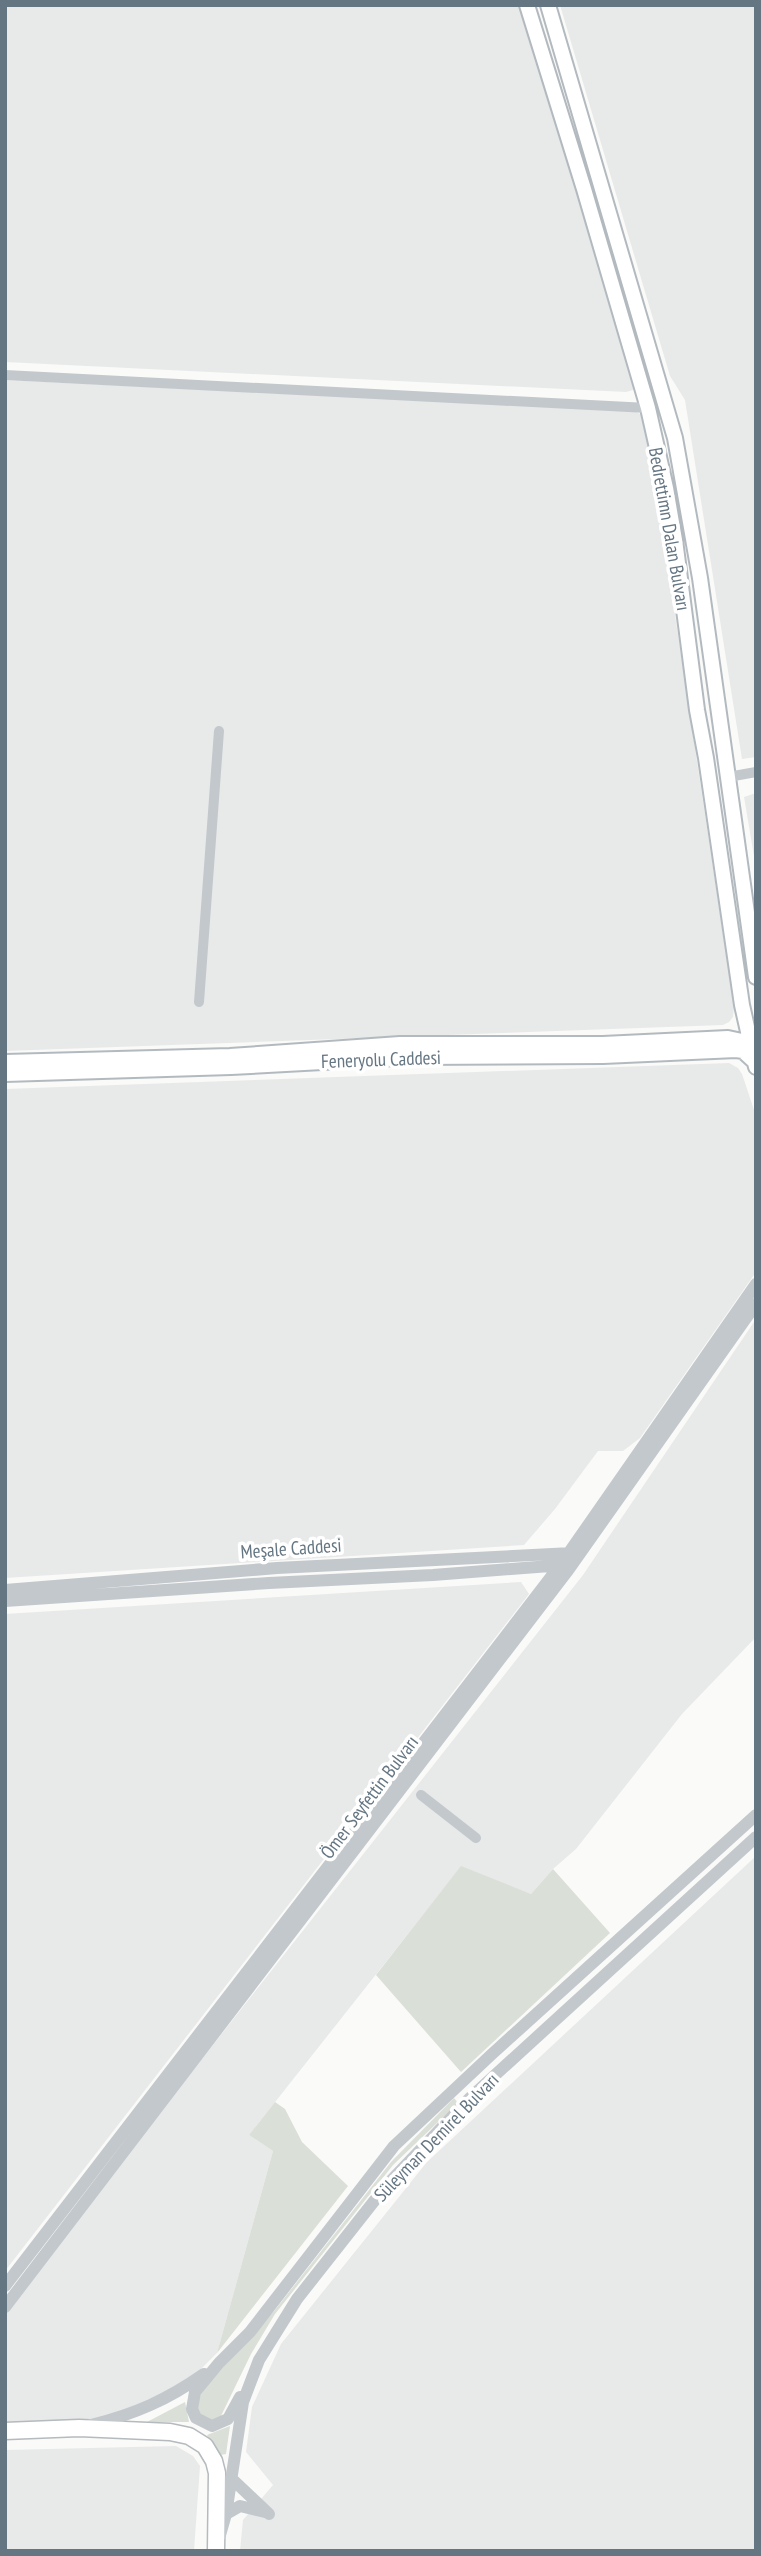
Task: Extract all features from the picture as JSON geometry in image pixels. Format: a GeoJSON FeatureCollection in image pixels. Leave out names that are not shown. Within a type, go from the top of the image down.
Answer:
{"type":"FeatureCollection","features":[{"type":"Feature","properties":{"kind":"main road","name":"Bedrettimn Dalan Bulvarı"},"geometry":{"type":"LineString","coordinates":[[527,5],[648,408],[675,540],[697,710],[742,1005],[753,1043],[755,1064]]}},
{"type":"Feature","properties":{"kind":"main road","name":"Bedrettimn Dalan Bulvarı"},"geometry":{"type":"LineString","coordinates":[[548,5],[676,438],[690,510],[756,977]]}},
{"type":"Feature","properties":{"kind":"main road"},"geometry":{"type":"LineString","coordinates":[[725,1038],[732,1034],[743,1018],[742,1005]]}},
{"type":"Feature","properties":{"kind":"main road","name":"Feneryolu Caddesi"},"geometry":{"type":"LineString","coordinates":[[5,1062],[230,1056],[400,1044],[603,1044],[725,1038],[753,1043]]}},
{"type":"Feature","properties":{"kind":"main road","name":"Feneryolu Caddesi"},"geometry":{"type":"LineString","coordinates":[[5,1074],[231,1067],[414,1057],[603,1056],[736,1050],[743,1051],[755,1064]]}},
{"type":"Feature","properties":{"kind":"main road","name":"Süleyman Demirel Bulvarı"},"geometry":{"type":"LineString","coordinates":[[5,2431],[79,2428],[170,2432],[188,2436],[205,2446],[217,2473],[216,2550]]}},
{"type":"Feature","properties":{"kind":"street"},"geometry":{"type":"LineString","coordinates":[[5,375],[648,408]]}},
{"type":"Feature","properties":{"kind":"street"},"geometry":{"type":"LineString","coordinates":[[200,1002],[219,731]]}},
{"type":"Feature","properties":{"kind":"street"},"geometry":{"type":"LineString","coordinates":[[728,777],[756,772]]}},
{"type":"Feature","properties":{"kind":"street","name":"Ömer Seyfettin Bulvarı"},"geometry":{"type":"LineString","coordinates":[[574,1554],[756,1284]]}},
{"type":"Feature","properties":{"kind":"street","name":"Ömer Seyfettin Bulvarı"},"geometry":{"type":"LineString","coordinates":[[5,2307],[23,2273],[565,1566],[756,1304]]}},
{"type":"Feature","properties":{"kind":"street","name":"Meşale Caddesi"},"geometry":{"type":"LineString","coordinates":[[5,1590],[277,1568],[574,1554]]}},
{"type":"Feature","properties":{"kind":"street","name":"Meşale Caddesi"},"geometry":{"type":"LineString","coordinates":[[5,1601],[565,1566]]}},
{"type":"Feature","properties":{"kind":"street"},"geometry":{"type":"LineString","coordinates":[[421,1795],[476,1838]]}},
{"type":"Feature","properties":{"kind":"street","name":"Süleyman Demirel Bulvarı"},"geometry":{"type":"LineString","coordinates":[[219,2363],[250,2332],[394,2146],[756,1815]]}},
{"type":"Feature","properties":{"kind":"street","name":"Süleyman Demirel Bulvarı"},"geometry":{"type":"LineString","coordinates":[[216,2550],[226,2514],[243,2402],[259,2360],[297,2299],[386,2186],[418,2150],[470,2098],[756,1837]]}},
{"type":"Feature","properties":{"kind":"street","name":"Ömer Seyfettin Bulvarı"},"geometry":{"type":"LineString","coordinates":[[5,2286],[23,2273]]}},
{"type":"Feature","properties":{"kind":"street"},"geometry":{"type":"LineString","coordinates":[[219,2363],[192,2399],[196,2418],[203,2423],[212,2426],[228,2419],[250,2381]]}},
{"type":"Feature","properties":{"kind":"street"},"geometry":{"type":"LineString","coordinates":[[79,2428],[123,2417],[174,2395],[219,2363]]}},
{"type":"Feature","properties":{"kind":"street"},"geometry":{"type":"LineString","coordinates":[[226,2514],[240,2506],[269,2514],[231,2477]]}},
{"type":"Feature","properties":{"kind":"shaded area"},"geometry":{"type":"Polygon","coordinates":[[[5,5],[523,5],[636,383],[633,390],[626,392],[5,362],[5,5]]]}},
{"type":"Feature","properties":{"kind":"shaded area"},"geometry":{"type":"Polygon","coordinates":[[[560,5],[756,5],[756,757],[742,759],[685,400],[670,376],[560,5]]]}},
{"type":"Feature","properties":{"kind":"shaded area"},"geometry":{"type":"Polygon","coordinates":[[[5,380],[635,411],[642,415],[646,422],[734,1007],[733,1017],[729,1022],[723,1025],[5,1051],[5,380]]]}},
{"type":"Feature","properties":{"kind":"shaded area"},"geometry":{"type":"Polygon","coordinates":[[[756,793],[756,868],[744,797],[756,793]]]}},
{"type":"Feature","properties":{"kind":"shaded area"},"geometry":{"type":"Polygon","coordinates":[[[729,1063],[742,1074],[756,1116],[756,1272],[640,1438],[623,1451],[598,1451],[524,1545],[5,1578],[5,1089],[729,1063]]]}},
{"type":"Feature","properties":{"kind":"shaded area"},"geometry":{"type":"Polygon","coordinates":[[[756,1319],[756,1637],[682,1714],[576,1849],[553,1869],[531,1894],[461,1867],[249,2135],[273,2151],[217,2353],[200,2370],[155,2403],[106,2423],[5,2428],[5,2314],[183,2083],[583,1575],[756,1319]]]}},
{"type":"Feature","properties":{"kind":"shaded area"},"geometry":{"type":"Polygon","coordinates":[[[521,1582],[529,1594],[5,2271],[5,1614],[521,1582]]]}},
{"type":"Feature","properties":{"kind":"shaded area"},"geometry":{"type":"Polygon","coordinates":[[[756,1856],[756,2551],[240,2551],[243,2520],[273,2485],[246,2452],[252,2407],[281,2344],[427,2162],[756,1856]]]}},
{"type":"Feature","properties":{"kind":"shaded area"},"geometry":{"type":"Polygon","coordinates":[[[461,1866],[531,1894],[553,1869],[610,1933],[461,2072],[376,1975],[461,1866]]]}},
{"type":"Feature","properties":{"kind":"shaded area"},"geometry":{"type":"Polygon","coordinates":[[[454,2098],[458,2103],[393,2165],[275,2314],[251,2354],[219,2420],[212,2422],[199,2415],[196,2397],[275,2310],[391,2162],[454,2098]]]}},
{"type":"Feature","properties":{"kind":"shaded area"},"geometry":{"type":"Polygon","coordinates":[[[275,2102],[285,2109],[302,2142],[348,2186],[217,2353],[273,2151],[249,2135],[275,2102]]]}},
{"type":"Feature","properties":{"kind":"shaded area"},"geometry":{"type":"Polygon","coordinates":[[[185,2402],[189,2422],[147,2422],[185,2402]]]}},
{"type":"Feature","properties":{"kind":"shaded area"},"geometry":{"type":"Polygon","coordinates":[[[230,2426],[226,2454],[220,2455],[207,2435],[230,2426]]]}},
{"type":"Feature","properties":{"kind":"shaded area"},"geometry":{"type":"Polygon","coordinates":[[[176,2446],[193,2456],[200,2466],[194,2551],[5,2551],[5,2450],[176,2446]]]}}]}
